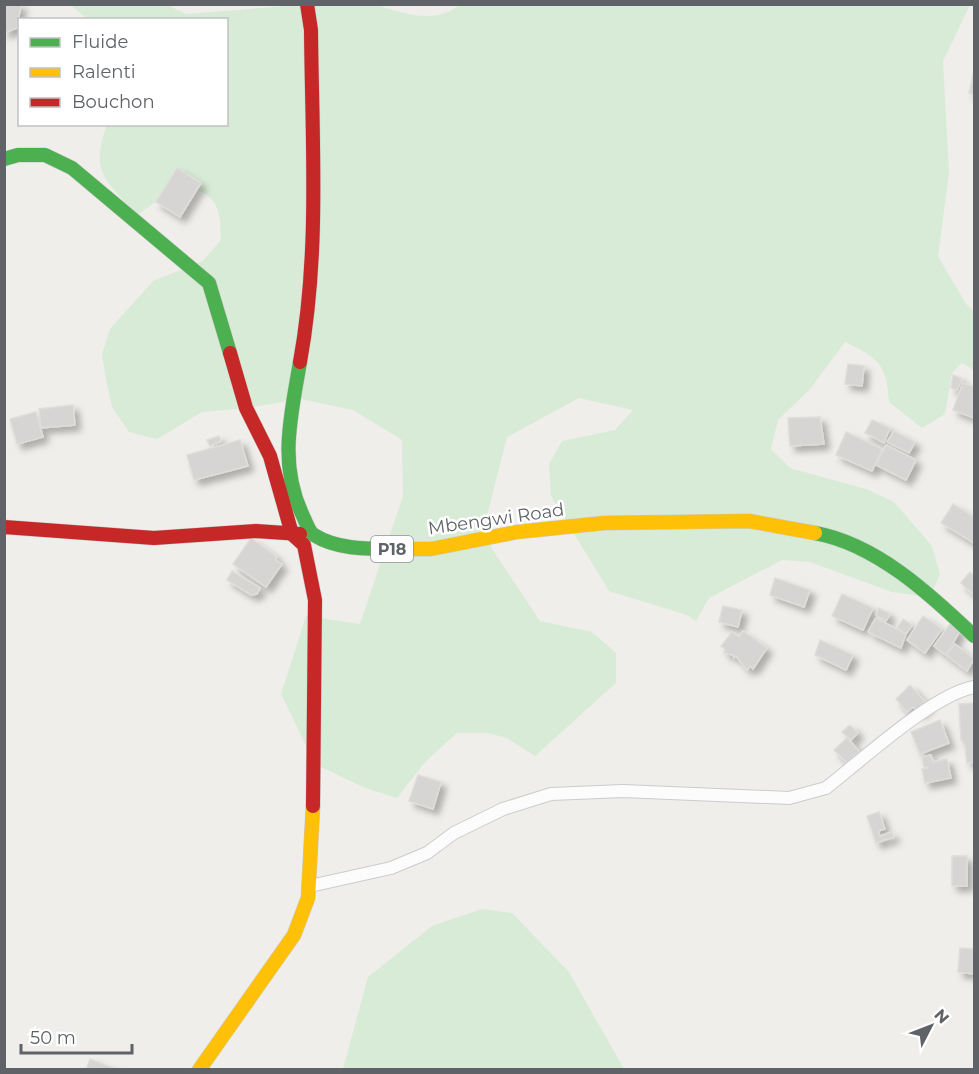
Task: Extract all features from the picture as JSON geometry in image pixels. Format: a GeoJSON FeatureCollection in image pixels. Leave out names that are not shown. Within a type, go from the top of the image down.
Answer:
{"type":"FeatureCollection","features":[{"type":"Feature","properties":{"kind":"street"},"geometry":{"type":"LineString","coordinates":[[4,527],[154,538],[256,531],[312,534],[298,505],[287,465],[290,420],[306,331],[314,228],[311,30],[307,4]]}},
{"type":"Feature","properties":{"kind":"street"},"geometry":{"type":"LineString","coordinates":[[4,159],[18,155],[45,155],[72,168],[209,283],[246,408],[270,456],[292,534],[304,544],[315,600],[310,886],[304,912],[294,935],[199,1070]]}},
{"type":"Feature","properties":{"kind":"street","name":"Mbengwi Road"},"geometry":{"type":"LineString","coordinates":[[312,534],[331,543],[364,549],[431,549],[517,532],[604,523],[749,521],[832,536],[887,564],[938,602],[975,636]]}},
{"type":"Feature","properties":{"kind":"street"},"geometry":{"type":"LineString","coordinates":[[310,886],[392,868],[427,853],[454,833],[503,809],[551,794],[623,791],[789,798],[811,794],[826,788],[946,698],[975,687]]}},
{"type":"Feature","properties":{"kind":"green space"},"geometry":{"type":"Polygon","coordinates":[[[373,4],[407,14],[429,16],[440,15],[461,4],[970,5],[943,61],[949,173],[938,256],[966,304],[974,311],[974,370],[962,363],[952,373],[945,414],[922,428],[889,402],[886,379],[879,364],[866,353],[845,342],[810,389],[778,420],[771,449],[790,468],[869,490],[894,502],[932,546],[940,574],[934,588],[921,596],[892,592],[810,562],[782,560],[709,598],[696,621],[687,615],[609,591],[551,496],[549,464],[562,441],[615,430],[633,410],[579,398],[507,437],[486,520],[492,549],[540,621],[592,632],[616,653],[616,683],[535,756],[507,738],[488,733],[457,733],[425,762],[397,798],[363,787],[315,764],[281,694],[306,616],[360,624],[403,496],[402,440],[353,410],[301,399],[202,412],[157,439],[129,432],[112,407],[106,380],[102,354],[110,329],[153,281],[203,261],[221,240],[220,227],[214,202],[202,192],[181,184],[137,215],[109,184],[104,175],[100,165],[102,141],[107,126],[228,126],[228,18],[86,18],[71,5],[167,5],[186,14],[298,5],[373,4]]]}},
{"type":"Feature","properties":{"kind":"green space"},"geometry":{"type":"Polygon","coordinates":[[[482,909],[512,913],[569,972],[624,1069],[343,1069],[368,977],[432,926],[482,909]]]}},
{"type":"Feature","properties":{"kind":"building"},"geometry":{"type":"Polygon","coordinates":[[[4,4],[21,4],[17,28],[4,33],[4,4]]]}},
{"type":"Feature","properties":{"kind":"building"},"geometry":{"type":"Polygon","coordinates":[[[974,71],[974,95],[969,93],[974,71]]]}},
{"type":"Feature","properties":{"kind":"building"},"geometry":{"type":"Polygon","coordinates":[[[177,168],[201,183],[180,217],[156,202],[177,168]]]}},
{"type":"Feature","properties":{"kind":"building"},"geometry":{"type":"Polygon","coordinates":[[[848,364],[864,366],[862,386],[845,384],[848,364]]]}},
{"type":"Feature","properties":{"kind":"building"},"geometry":{"type":"Polygon","coordinates":[[[953,375],[962,379],[957,390],[951,388],[953,375]]]}},
{"type":"Feature","properties":{"kind":"building"},"geometry":{"type":"Polygon","coordinates":[[[963,383],[974,387],[974,418],[953,410],[963,383]]]}},
{"type":"Feature","properties":{"kind":"building"},"geometry":{"type":"Polygon","coordinates":[[[73,405],[75,425],[41,428],[39,409],[73,405]]]}},
{"type":"Feature","properties":{"kind":"building"},"geometry":{"type":"Polygon","coordinates":[[[36,412],[43,437],[17,444],[10,419],[36,412]]]}},
{"type":"Feature","properties":{"kind":"building"},"geometry":{"type":"Polygon","coordinates":[[[820,417],[824,444],[790,446],[788,418],[820,417]]]}},
{"type":"Feature","properties":{"kind":"building"},"geometry":{"type":"Polygon","coordinates":[[[872,420],[890,428],[884,443],[865,433],[872,420]]]}},
{"type":"Feature","properties":{"kind":"building"},"geometry":{"type":"Polygon","coordinates":[[[894,431],[915,442],[909,453],[887,442],[894,431]]]}},
{"type":"Feature","properties":{"kind":"building"},"geometry":{"type":"Polygon","coordinates":[[[846,432],[882,449],[872,471],[836,455],[846,432]]]}},
{"type":"Feature","properties":{"kind":"building"},"geometry":{"type":"Polygon","coordinates":[[[219,436],[221,441],[210,446],[207,440],[219,436]]]}},
{"type":"Feature","properties":{"kind":"building"},"geometry":{"type":"Polygon","coordinates":[[[240,440],[248,466],[194,480],[187,455],[240,440]]]}},
{"type":"Feature","properties":{"kind":"building"},"geometry":{"type":"Polygon","coordinates":[[[886,445],[916,460],[906,480],[876,465],[886,445]]]}},
{"type":"Feature","properties":{"kind":"building"},"geometry":{"type":"Polygon","coordinates":[[[953,504],[974,517],[974,543],[941,523],[953,504]]]}},
{"type":"Feature","properties":{"kind":"building"},"geometry":{"type":"Polygon","coordinates":[[[251,538],[277,557],[275,560],[282,564],[266,587],[233,564],[251,538]]]}},
{"type":"Feature","properties":{"kind":"building"},"geometry":{"type":"Polygon","coordinates":[[[232,571],[260,588],[257,594],[251,595],[227,580],[232,571]]]}},
{"type":"Feature","properties":{"kind":"building"},"geometry":{"type":"Polygon","coordinates":[[[970,572],[974,576],[974,595],[961,583],[970,572]]]}},
{"type":"Feature","properties":{"kind":"building"},"geometry":{"type":"Polygon","coordinates":[[[775,578],[810,590],[804,607],[770,595],[775,578]]]}},
{"type":"Feature","properties":{"kind":"building"},"geometry":{"type":"Polygon","coordinates":[[[842,594],[873,608],[863,630],[832,616],[842,594]]]}},
{"type":"Feature","properties":{"kind":"building"},"geometry":{"type":"Polygon","coordinates":[[[723,606],[742,610],[738,627],[719,622],[723,606]]]}},
{"type":"Feature","properties":{"kind":"building"},"geometry":{"type":"Polygon","coordinates":[[[879,608],[890,614],[886,621],[876,615],[879,608]]]}},
{"type":"Feature","properties":{"kind":"building"},"geometry":{"type":"Polygon","coordinates":[[[923,616],[942,629],[925,653],[907,640],[923,616]]]}},
{"type":"Feature","properties":{"kind":"building"},"geometry":{"type":"Polygon","coordinates":[[[876,618],[906,634],[901,648],[868,632],[876,618]]]}},
{"type":"Feature","properties":{"kind":"building"},"geometry":{"type":"Polygon","coordinates":[[[903,619],[912,625],[906,634],[897,628],[903,619]]]}},
{"type":"Feature","properties":{"kind":"building"},"geometry":{"type":"Polygon","coordinates":[[[950,624],[960,631],[946,655],[934,646],[950,624]]]}},
{"type":"Feature","properties":{"kind":"building"},"geometry":{"type":"Polygon","coordinates":[[[743,631],[767,648],[753,669],[750,666],[747,670],[736,656],[734,658],[733,655],[724,653],[725,649],[721,646],[732,632],[739,637],[743,631]]]}},
{"type":"Feature","properties":{"kind":"building"},"geometry":{"type":"Polygon","coordinates":[[[820,640],[853,655],[846,670],[815,655],[820,640]]]}},
{"type":"Feature","properties":{"kind":"building"},"geometry":{"type":"Polygon","coordinates":[[[955,644],[974,659],[967,671],[946,655],[955,644]]]}},
{"type":"Feature","properties":{"kind":"building"},"geometry":{"type":"Polygon","coordinates":[[[910,685],[928,705],[919,713],[913,707],[907,712],[896,699],[910,685]]]}},
{"type":"Feature","properties":{"kind":"building"},"geometry":{"type":"Polygon","coordinates":[[[974,703],[974,762],[967,763],[965,745],[961,740],[959,704],[974,703]]]}},
{"type":"Feature","properties":{"kind":"building"},"geometry":{"type":"Polygon","coordinates":[[[940,720],[949,743],[920,754],[911,732],[940,720]]]}},
{"type":"Feature","properties":{"kind":"building"},"geometry":{"type":"Polygon","coordinates":[[[850,725],[858,733],[851,740],[842,732],[850,725]]]}},
{"type":"Feature","properties":{"kind":"building"},"geometry":{"type":"Polygon","coordinates":[[[847,738],[859,751],[847,763],[834,750],[847,738]]]}},
{"type":"Feature","properties":{"kind":"building"},"geometry":{"type":"Polygon","coordinates":[[[931,755],[933,762],[947,759],[951,778],[925,783],[922,769],[929,768],[924,767],[922,757],[931,755]]]}},
{"type":"Feature","properties":{"kind":"building"},"geometry":{"type":"Polygon","coordinates":[[[418,775],[441,782],[433,809],[409,801],[418,775]]]}},
{"type":"Feature","properties":{"kind":"building"},"geometry":{"type":"Polygon","coordinates":[[[879,812],[885,829],[878,831],[880,836],[892,832],[894,837],[876,843],[867,816],[879,812]]]}},
{"type":"Feature","properties":{"kind":"building"},"geometry":{"type":"Polygon","coordinates":[[[952,856],[967,856],[967,886],[952,886],[952,856]]]}},
{"type":"Feature","properties":{"kind":"building"},"geometry":{"type":"Polygon","coordinates":[[[960,948],[974,949],[974,974],[958,972],[960,948]]]}},
{"type":"Feature","properties":{"kind":"building"},"geometry":{"type":"Polygon","coordinates":[[[90,1059],[118,1070],[86,1070],[90,1059]]]}},
{"type":"Feature","properties":{"kind":"traffic: fast"},"geometry":{"type":"LineString","coordinates":[[4,159],[18,155],[45,155],[72,168],[209,283],[230,353]]}},
{"type":"Feature","properties":{"kind":"traffic: fast"},"geometry":{"type":"LineString","coordinates":[[300,362],[290,421],[289,459],[295,497],[308,527],[314,535],[341,546],[391,549]]}},
{"type":"Feature","properties":{"kind":"traffic: fast"},"geometry":{"type":"LineString","coordinates":[[815,533],[838,539],[881,559],[920,588],[974,636]]}},
{"type":"Feature","properties":{"kind":"traffic: slow"},"geometry":{"type":"LineString","coordinates":[[391,549],[431,549],[517,532],[604,523],[749,521],[815,533]]}},
{"type":"Feature","properties":{"kind":"traffic: slow"},"geometry":{"type":"LineString","coordinates":[[199,1070],[294,935],[308,898],[313,806]]}},
{"type":"Feature","properties":{"kind":"traffic: jam"},"geometry":{"type":"LineString","coordinates":[[300,362],[313,238],[311,30],[307,4]]}},
{"type":"Feature","properties":{"kind":"traffic: jam"},"geometry":{"type":"LineString","coordinates":[[230,353],[246,408],[270,456],[292,534],[304,545],[315,600],[313,806]]}},
{"type":"Feature","properties":{"kind":"traffic: jam"},"geometry":{"type":"LineString","coordinates":[[4,527],[154,538],[256,531],[300,534]]}}]}
